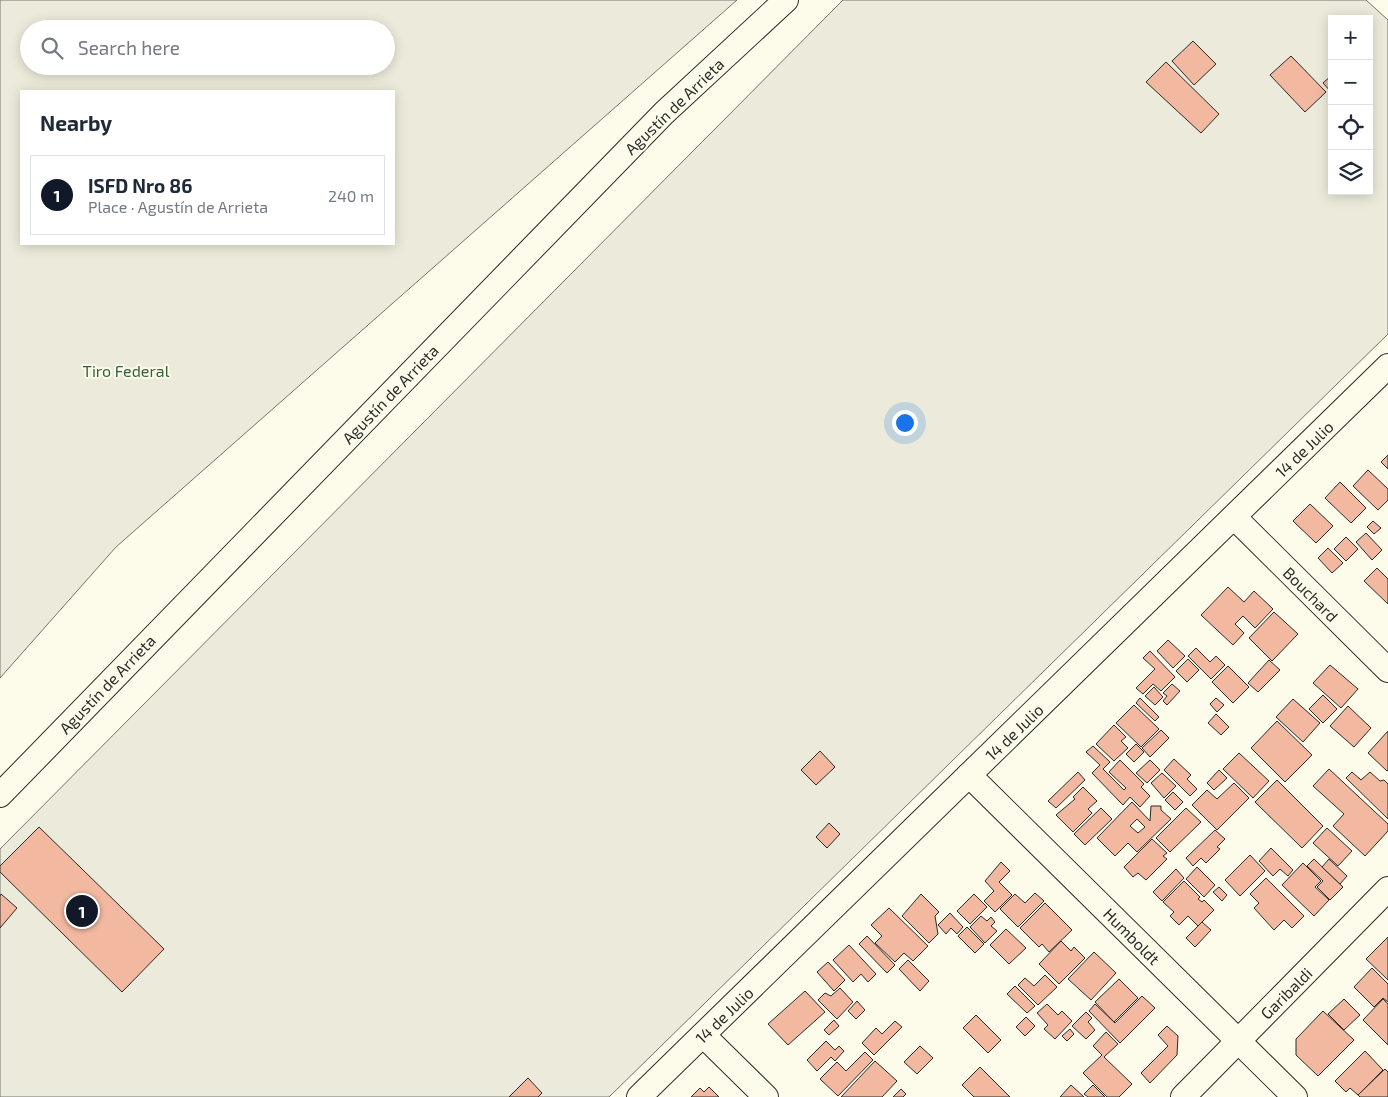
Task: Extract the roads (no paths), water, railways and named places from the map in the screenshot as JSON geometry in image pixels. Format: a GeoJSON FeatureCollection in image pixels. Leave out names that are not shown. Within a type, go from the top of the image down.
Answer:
{"type":"FeatureCollection","features":[{"type":"Feature","properties":{"kind":"street","name":"Agustín de Arrieta"},"geometry":{"type":"LineString","coordinates":[[0,795],[664,113],[786,0]]}},
{"type":"Feature","properties":{"kind":"street","name":"14 de Julio"},"geometry":{"type":"LineString","coordinates":[[639,1097],[1388,366]]}},
{"type":"Feature","properties":{"kind":"street","name":"Bouchard"},"geometry":{"type":"LineString","coordinates":[[1234,517],[1388,670]]}},
{"type":"Feature","properties":{"kind":"street","name":"Humboldt"},"geometry":{"type":"LineString","coordinates":[[969,775],[1295,1097]]}},
{"type":"Feature","properties":{"kind":"street","name":"Garibaldi"},"geometry":{"type":"LineString","coordinates":[[1183,1097],[1388,889]]}},
{"type":"Feature","properties":{"kind":"street"},"geometry":{"type":"LineString","coordinates":[[703,1035],[766,1097]]}},
{"type":"Feature","properties":{"kind":"place","name":"ISFD Nro 86"},"geometry":{"type":"Point","coordinates":[82,911]}},
{"type":"Feature","properties":{"kind":"park label","name":"Tiro Federal"},"geometry":{"type":"Point","coordinates":[126,370]}}]}
